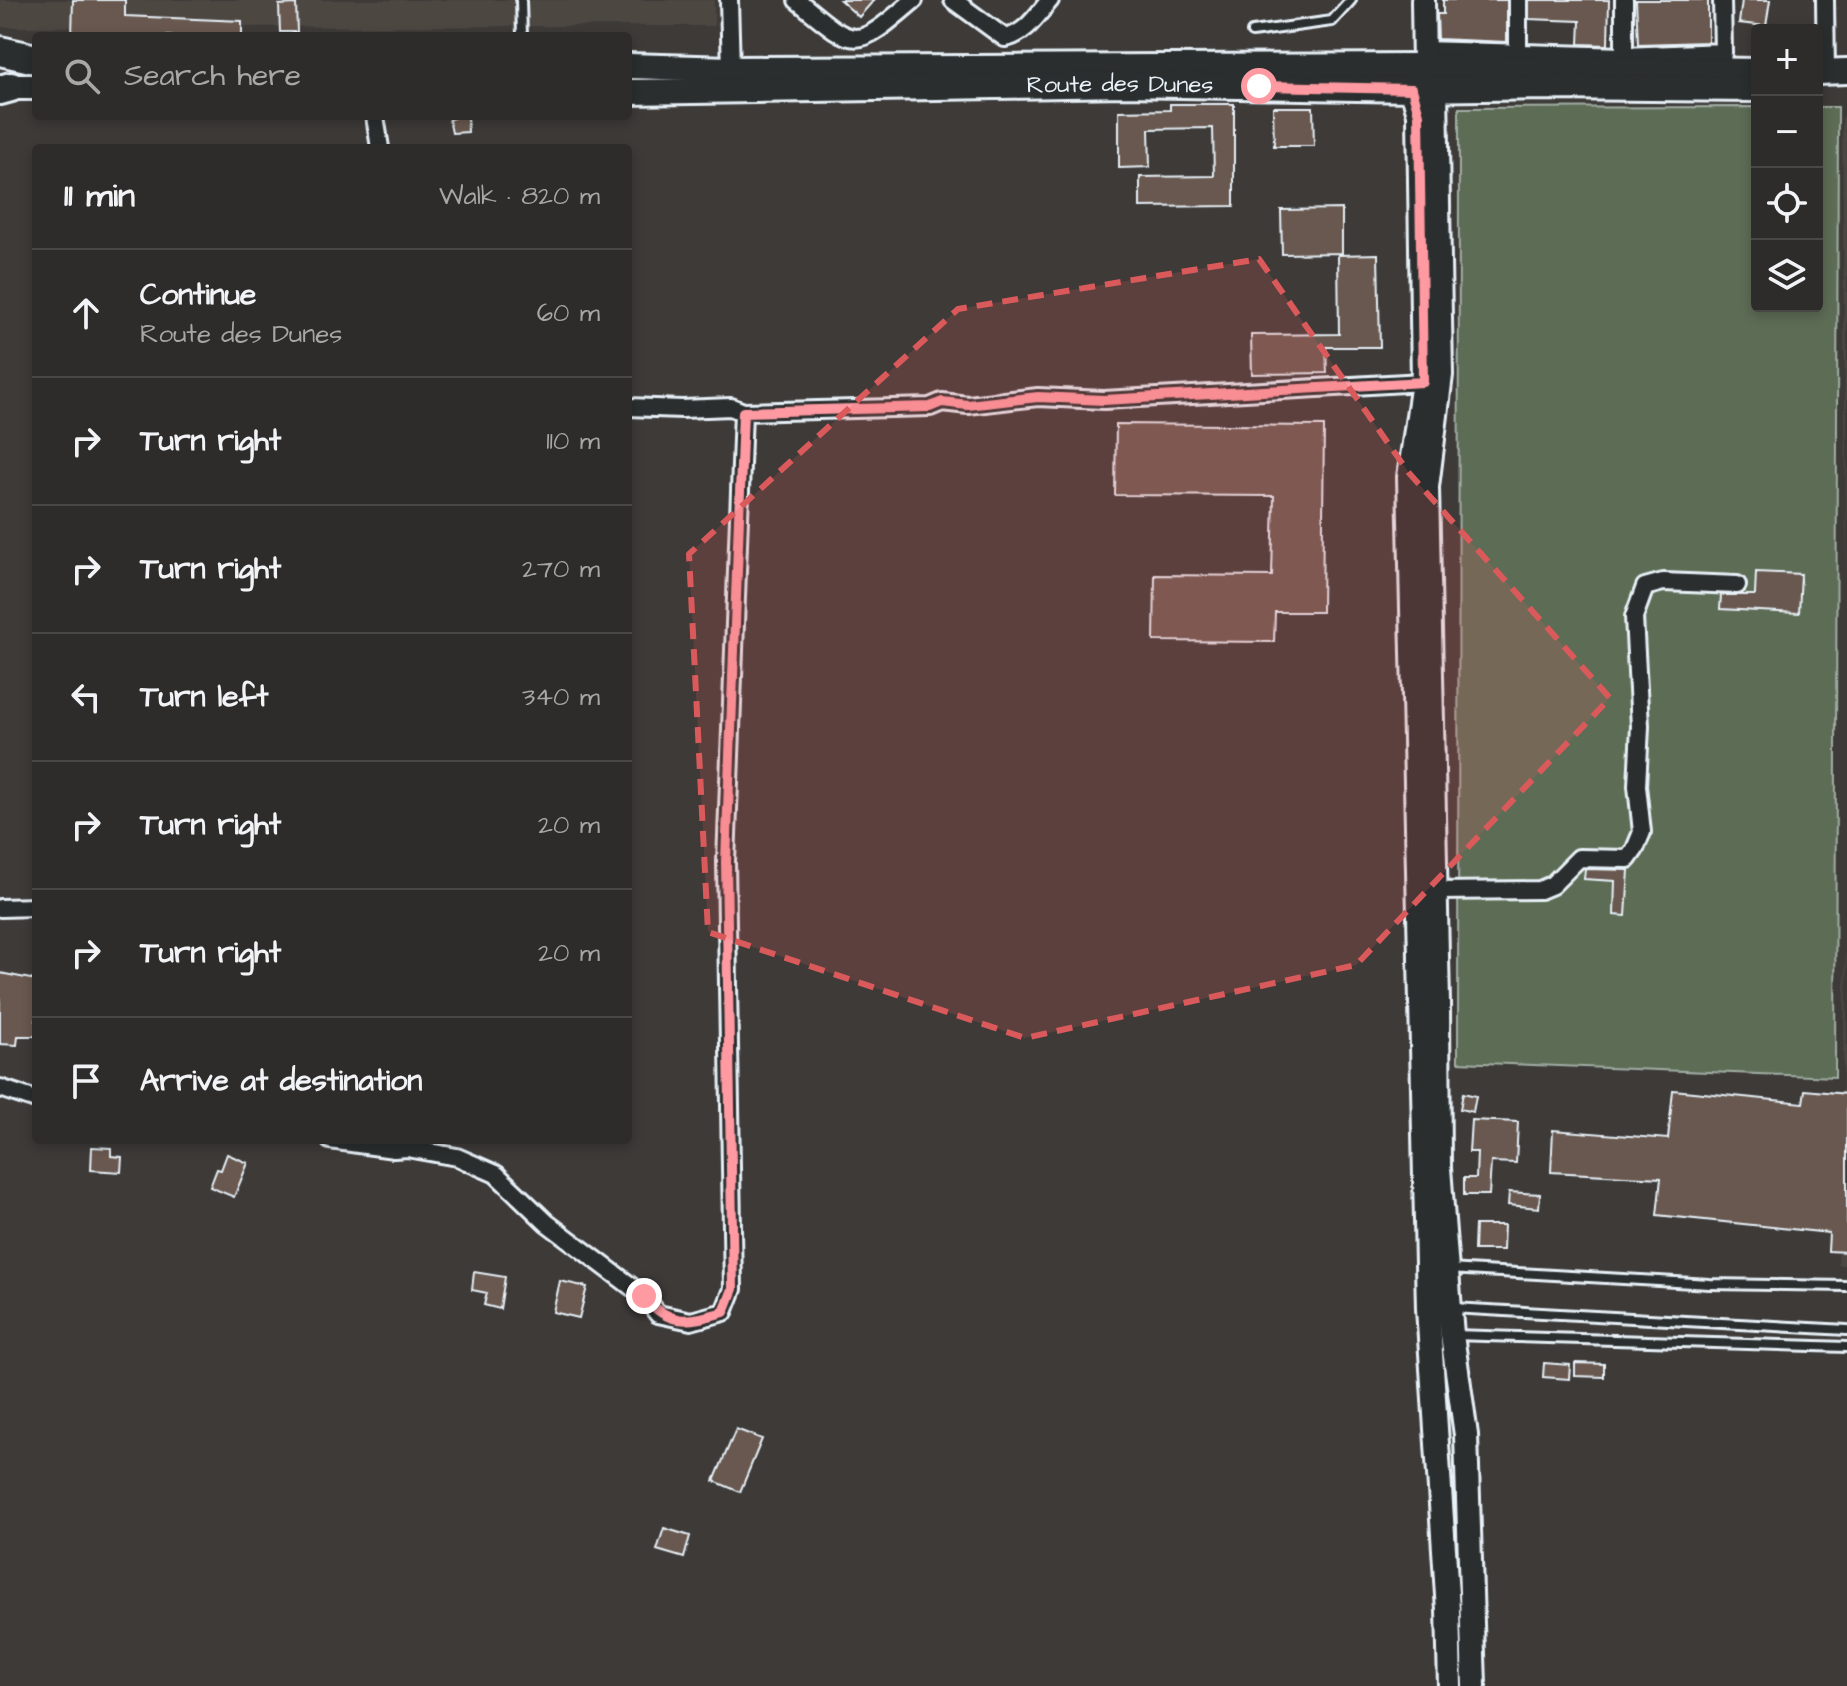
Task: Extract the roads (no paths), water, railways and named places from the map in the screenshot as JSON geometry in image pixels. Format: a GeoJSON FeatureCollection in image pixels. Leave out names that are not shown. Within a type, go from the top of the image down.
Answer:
{"type":"FeatureCollection","features":[{"type":"Feature","properties":{"kind":"highway"},"geometry":{"type":"LineString","coordinates":[[0,51],[32,59]]}},
{"type":"Feature","properties":{"kind":"highway"},"geometry":{"type":"LineString","coordinates":[[9,83],[32,63]]}},
{"type":"Feature","properties":{"kind":"main road","name":"Route des Dunes"},"geometry":{"type":"LineString","coordinates":[[632,66],[731,69],[1424,58],[1722,62],[1751,69]]}},
{"type":"Feature","properties":{"kind":"main road"},"geometry":{"type":"LineString","coordinates":[[1827,76],[1847,88]]}},
{"type":"Feature","properties":{"kind":"main road","name":"Route des Dunes"},"geometry":{"type":"LineString","coordinates":[[632,92],[1125,84],[1412,89],[1751,89]]}},
{"type":"Feature","properties":{"kind":"street"},"geometry":{"type":"LineString","coordinates":[[729,0],[731,69]]}},
{"type":"Feature","properties":{"kind":"street"},"geometry":{"type":"LineString","coordinates":[[797,0],[839,35],[856,39],[875,33],[914,0]]}},
{"type":"Feature","properties":{"kind":"street"},"geometry":{"type":"LineString","coordinates":[[953,0],[1005,38],[1024,30],[1050,0]]}},
{"type":"Feature","properties":{"kind":"street"},"geometry":{"type":"LineString","coordinates":[[1423,0],[1424,58],[1518,54],[1722,62],[1722,0]]}},
{"type":"Feature","properties":{"kind":"street"},"geometry":{"type":"LineString","coordinates":[[1518,0],[1518,54]]}},
{"type":"Feature","properties":{"kind":"street"},"geometry":{"type":"LineString","coordinates":[[1624,0],[1624,56]]}},
{"type":"Feature","properties":{"kind":"street"},"geometry":{"type":"LineString","coordinates":[[1825,0],[1827,76]]}},
{"type":"Feature","properties":{"kind":"street"},"geometry":{"type":"LineString","coordinates":[[1412,89],[1419,114],[1423,382],[1409,477],[1428,1308],[1450,1686]]}},
{"type":"Feature","properties":{"kind":"street"},"geometry":{"type":"LineString","coordinates":[[1436,89],[1441,375],[1427,487],[1439,1168],[1452,1335],[1466,1435],[1474,1686]]}},
{"type":"Feature","properties":{"kind":"street"},"geometry":{"type":"LineString","coordinates":[[376,120],[379,144]]}},
{"type":"Feature","properties":{"kind":"street"},"geometry":{"type":"LineString","coordinates":[[632,407],[731,407],[743,412],[930,407],[942,402],[968,405],[1038,397],[1104,400],[1423,382]]}},
{"type":"Feature","properties":{"kind":"street"},"geometry":{"type":"LineString","coordinates":[[358,1144],[457,1157],[496,1174],[547,1223],[644,1296],[658,1314],[691,1321],[724,1312],[733,1289],[726,862],[743,412]]}},
{"type":"Feature","properties":{"kind":"street"},"geometry":{"type":"LineString","coordinates":[[1435,891],[1540,890],[1552,885],[1579,858],[1628,859],[1642,832],[1637,786],[1640,726],[1634,617],[1639,602],[1645,587],[1663,582],[1737,585]]}},
{"type":"Feature","properties":{"kind":"street"},"geometry":{"type":"LineString","coordinates":[[0,908],[32,907]]}},
{"type":"Feature","properties":{"kind":"street"},"geometry":{"type":"LineString","coordinates":[[0,1088],[32,1099]]}},
{"type":"Feature","properties":{"kind":"lane"},"geometry":{"type":"LineString","coordinates":[[521,0],[522,32]]}},
{"type":"Feature","properties":{"kind":"lane"},"geometry":{"type":"LineString","coordinates":[[1252,32],[1332,21],[1351,0]]}},
{"type":"Feature","properties":{"kind":"lane"},"geometry":{"type":"LineString","coordinates":[[1447,1269],[1710,1284],[1847,1286]]}},
{"type":"Feature","properties":{"kind":"lane"},"geometry":{"type":"LineString","coordinates":[[1428,1308],[1847,1330]]}},
{"type":"Feature","properties":{"kind":"lane"},"geometry":{"type":"LineString","coordinates":[[1452,1335],[1847,1347]]}}]}
